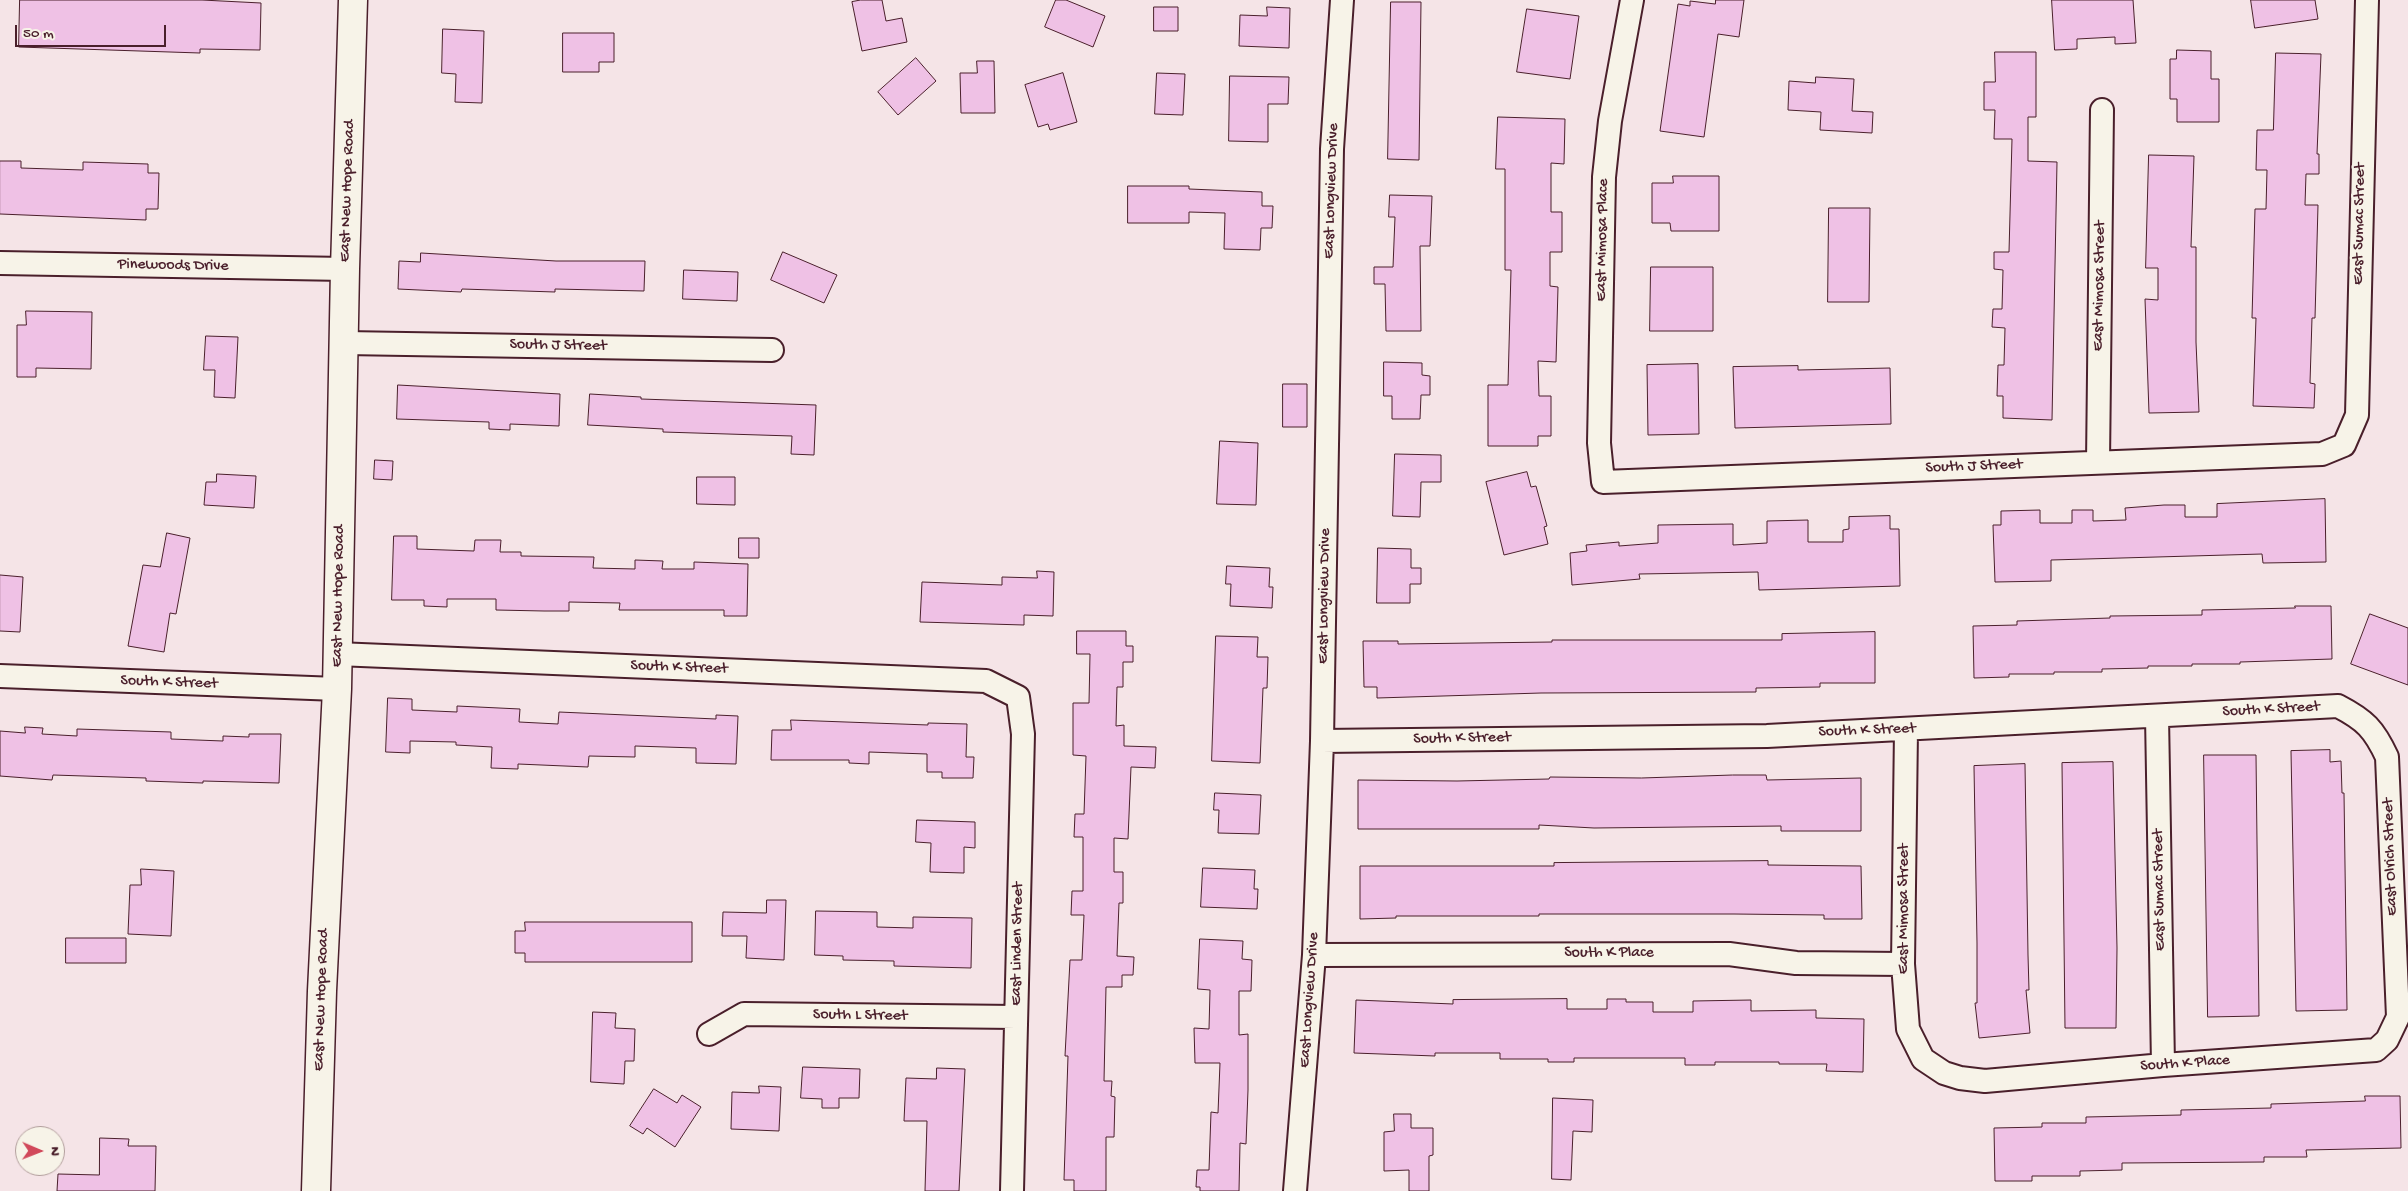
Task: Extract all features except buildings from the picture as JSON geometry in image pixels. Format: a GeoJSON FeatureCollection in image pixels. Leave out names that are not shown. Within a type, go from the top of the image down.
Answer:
{"type":"FeatureCollection","features":[{"type":"Feature","properties":{"kind":"street","name":"East New Hope Road"},"geometry":{"type":"LineString","coordinates":[[316,1191],[322,991],[337,689],[345,268],[354,0]]}},
{"type":"Feature","properties":{"kind":"street","name":"East Longview Drive"},"geometry":{"type":"LineString","coordinates":[[1296,1191],[1314,955],[1322,741],[1332,149],[1342,0]]}},
{"type":"Feature","properties":{"kind":"street","name":"East Mimosa Place"},"geometry":{"type":"LineString","coordinates":[[1603,482],[1599,444],[1604,177],[1610,121],[1632,0]]}},
{"type":"Feature","properties":{"kind":"street","name":"East Sumac Street"},"geometry":{"type":"LineString","coordinates":[[2344,445],[2357,415],[2367,0]]}},
{"type":"Feature","properties":{"kind":"street","name":"East Mimosa Street"},"geometry":{"type":"LineString","coordinates":[[2098,462],[2102,110]]}},
{"type":"Feature","properties":{"kind":"street","name":"Pinewoods Drive"},"geometry":{"type":"LineString","coordinates":[[0,263],[345,268]]}},
{"type":"Feature","properties":{"kind":"street","name":"South J Street"},"geometry":{"type":"LineString","coordinates":[[345,343],[772,350]]}},
{"type":"Feature","properties":{"kind":"street","name":"South J Street"},"geometry":{"type":"LineString","coordinates":[[1603,482],[2322,454],[2344,445]]}},
{"type":"Feature","properties":{"kind":"street","name":"South K Street"},"geometry":{"type":"LineString","coordinates":[[338,654],[986,681],[1018,697]]}},
{"type":"Feature","properties":{"kind":"street","name":"South K Street"},"geometry":{"type":"LineString","coordinates":[[0,676],[337,689]]}},
{"type":"Feature","properties":{"kind":"street","name":"East Linden Street"},"geometry":{"type":"LineString","coordinates":[[1012,1191],[1023,734],[1018,697]]}},
{"type":"Feature","properties":{"kind":"street","name":"South K Street"},"geometry":{"type":"LineString","coordinates":[[1322,741],[1768,736],[2338,706],[2360,717],[2378,738],[2387,757]]}},
{"type":"Feature","properties":{"kind":"street","name":"East Sumac Street"},"geometry":{"type":"LineString","coordinates":[[2157,716],[2163,1065]]}},
{"type":"Feature","properties":{"kind":"street","name":"East Mimosa Street"},"geometry":{"type":"LineString","coordinates":[[1906,730],[1903,964],[1908,1029],[1923,1059],[1944,1074]]}},
{"type":"Feature","properties":{"kind":"street","name":"East Olrich Street"},"geometry":{"type":"LineString","coordinates":[[2387,757],[2403,1017]]}},
{"type":"Feature","properties":{"kind":"street","name":"South K Place"},"geometry":{"type":"LineString","coordinates":[[1314,955],[1729,954],[1796,964],[1903,964]]}},
{"type":"Feature","properties":{"kind":"street","name":"South L Street"},"geometry":{"type":"LineString","coordinates":[[709,1034],[744,1014],[1016,1017]]}},
{"type":"Feature","properties":{"kind":"street","name":"South K Place"},"geometry":{"type":"LineString","coordinates":[[1944,1074],[1985,1081],[2163,1065],[2376,1050],[2387,1040],[2403,1017]]}}]}
